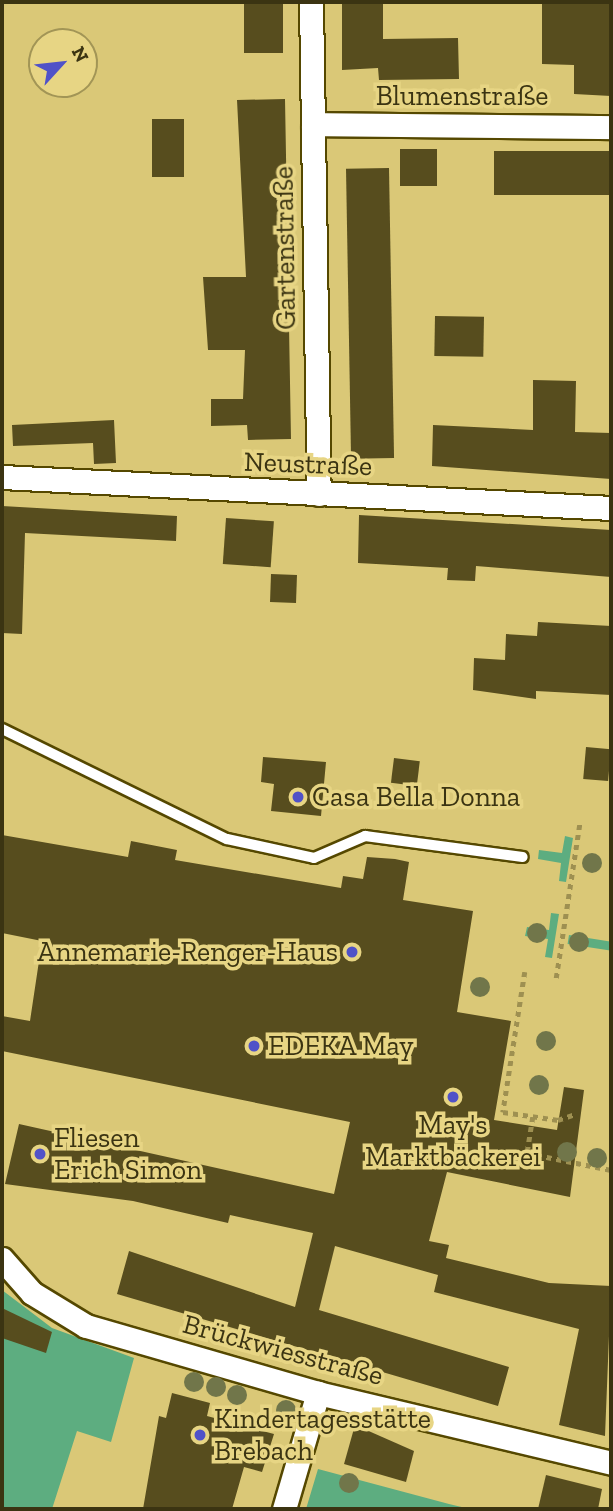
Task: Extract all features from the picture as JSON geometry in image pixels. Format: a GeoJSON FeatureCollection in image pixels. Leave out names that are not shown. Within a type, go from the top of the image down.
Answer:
{"type":"FeatureCollection","features":[{"type":"Feature","properties":{"kind":"street","name":"Gartenstraße"},"geometry":{"type":"LineString","coordinates":[[311,2],[319,494]]}},
{"type":"Feature","properties":{"kind":"street","name":"Blumenstraße"},"geometry":{"type":"LineString","coordinates":[[313,124],[611,127]]}},
{"type":"Feature","properties":{"kind":"street","name":"Neustraße"},"geometry":{"type":"LineString","coordinates":[[2,477],[611,508]]}},
{"type":"Feature","properties":{"kind":"street","name":"Brückwiesstraße"},"geometry":{"type":"LineString","coordinates":[[2,1259],[32,1293],[86,1326],[318,1393],[611,1463]]}},
{"type":"Feature","properties":{"kind":"street"},"geometry":{"type":"LineString","coordinates":[[285,1509],[318,1393]]}},
{"type":"Feature","properties":{"kind":"lane"},"geometry":{"type":"LineString","coordinates":[[2,729],[227,839],[314,858],[365,836],[523,857]]}},
{"type":"Feature","properties":{"kind":"path"},"geometry":{"type":"LineString","coordinates":[[556,978],[580,822]]}},
{"type":"Feature","properties":{"kind":"path"},"geometry":{"type":"LineString","coordinates":[[525,972],[502,1112],[558,1120],[575,1114]]}},
{"type":"Feature","properties":{"kind":"path"},"geometry":{"type":"LineString","coordinates":[[533,1117],[527,1153],[611,1170]]}},
{"type":"Feature","properties":{"kind":"green space"},"geometry":{"type":"Polygon","coordinates":[[[565,836],[573,838],[566,882],[559,881],[561,863],[538,859],[539,850],[562,853],[565,836]]]}},
{"type":"Feature","properties":{"kind":"green space"},"geometry":{"type":"Polygon","coordinates":[[[551,913],[559,914],[552,958],[545,957],[548,939],[525,936],[527,927],[549,930],[551,913]]]}},
{"type":"Feature","properties":{"kind":"green space"},"geometry":{"type":"Polygon","coordinates":[[[569,935],[611,942],[610,951],[568,944],[569,935]]]}},
{"type":"Feature","properties":{"kind":"green space"},"geometry":{"type":"Polygon","coordinates":[[[2,1290],[52,1328],[134,1358],[111,1442],[77,1431],[52,1509],[2,1509],[2,1290]]]}},
{"type":"Feature","properties":{"kind":"green space"},"geometry":{"type":"Polygon","coordinates":[[[318,1469],[449,1504],[470,1509],[306,1509],[318,1469]]]}},
{"type":"Feature","properties":{"kind":"building"},"geometry":{"type":"Polygon","coordinates":[[[244,2],[283,2],[283,53],[244,53],[244,2]]]}},
{"type":"Feature","properties":{"kind":"building"},"geometry":{"type":"Polygon","coordinates":[[[342,2],[383,2],[383,39],[458,38],[459,79],[379,80],[378,68],[342,70],[342,2]]]}},
{"type":"Feature","properties":{"kind":"building"},"geometry":{"type":"Polygon","coordinates":[[[542,2],[611,2],[611,96],[574,94],[574,65],[542,64],[542,2]]]}},
{"type":"Feature","properties":{"kind":"building"},"geometry":{"type":"Polygon","coordinates":[[[285,99],[291,439],[248,440],[247,425],[211,426],[211,399],[243,399],[245,350],[208,350],[203,277],[246,277],[237,100],[285,99]]]}},
{"type":"Feature","properties":{"kind":"building"},"geometry":{"type":"Polygon","coordinates":[[[152,119],[184,119],[184,177],[152,177],[152,119]]]}},
{"type":"Feature","properties":{"kind":"building"},"geometry":{"type":"Polygon","coordinates":[[[400,149],[437,149],[437,186],[400,186],[400,149]]]}},
{"type":"Feature","properties":{"kind":"building"},"geometry":{"type":"Polygon","coordinates":[[[494,151],[611,151],[611,195],[494,195],[494,151]]]}},
{"type":"Feature","properties":{"kind":"building"},"geometry":{"type":"Polygon","coordinates":[[[389,168],[394,458],[351,459],[346,169],[389,168]]]}},
{"type":"Feature","properties":{"kind":"building"},"geometry":{"type":"Polygon","coordinates":[[[435,316],[484,317],[483,357],[434,356],[435,316]]]}},
{"type":"Feature","properties":{"kind":"building"},"geometry":{"type":"Polygon","coordinates":[[[533,380],[576,381],[575,432],[611,433],[611,479],[432,466],[433,425],[533,430],[533,380]]]}},
{"type":"Feature","properties":{"kind":"building"},"geometry":{"type":"Polygon","coordinates":[[[114,420],[116,463],[94,464],[93,443],[13,446],[12,425],[114,420]]]}},
{"type":"Feature","properties":{"kind":"building"},"geometry":{"type":"Polygon","coordinates":[[[2,506],[177,516],[176,541],[25,533],[22,634],[2,633],[2,506]]]}},
{"type":"Feature","properties":{"kind":"building"},"geometry":{"type":"Polygon","coordinates":[[[359,515],[611,530],[611,577],[476,566],[475,581],[447,580],[448,568],[358,563],[359,515]]]}},
{"type":"Feature","properties":{"kind":"building"},"geometry":{"type":"Polygon","coordinates":[[[226,518],[274,521],[271,567],[223,564],[226,518]]]}},
{"type":"Feature","properties":{"kind":"building"},"geometry":{"type":"Polygon","coordinates":[[[271,574],[297,575],[296,603],[270,602],[271,574]]]}},
{"type":"Feature","properties":{"kind":"building"},"geometry":{"type":"Polygon","coordinates":[[[538,622],[611,626],[611,695],[536,691],[536,699],[473,690],[474,658],[505,660],[506,634],[537,636],[538,622]]]}},
{"type":"Feature","properties":{"kind":"building"},"geometry":{"type":"Polygon","coordinates":[[[586,747],[611,749],[608,781],[583,779],[586,747]]]}},
{"type":"Feature","properties":{"kind":"building","name":"Casa Bella Donna"},"geometry":{"type":"Polygon","coordinates":[[[263,757],[326,762],[321,816],[271,811],[274,784],[261,782],[263,757]]]}},
{"type":"Feature","properties":{"kind":"building"},"geometry":{"type":"Polygon","coordinates":[[[394,758],[420,761],[417,786],[391,783],[394,758]]]}},
{"type":"Feature","properties":{"kind":"building"},"geometry":{"type":"Polygon","coordinates":[[[2,835],[128,857],[131,841],[177,850],[175,860],[341,888],[343,876],[363,879],[367,857],[395,859],[409,862],[403,900],[473,911],[457,1012],[511,1021],[494,1120],[557,1130],[564,1087],[584,1090],[570,1197],[447,1172],[429,1241],[449,1245],[446,1258],[549,1283],[611,1286],[605,1436],[559,1425],[579,1329],[434,1292],[438,1275],[335,1246],[319,1310],[509,1367],[498,1406],[117,1294],[129,1251],[295,1307],[313,1233],[230,1215],[228,1223],[133,1201],[5,1184],[19,1124],[334,1194],[350,1122],[2,1051],[2,1016],[30,1021],[42,941],[2,933],[2,835]]]}},
{"type":"Feature","properties":{"kind":"building"},"geometry":{"type":"Polygon","coordinates":[[[2,1308],[52,1332],[46,1353],[2,1338],[2,1308]]]}},
{"type":"Feature","properties":{"kind":"building"},"geometry":{"type":"Polygon","coordinates":[[[172,1393],[210,1403],[207,1416],[274,1434],[262,1472],[244,1467],[232,1509],[143,1509],[159,1416],[166,1418],[172,1393]]]}},
{"type":"Feature","properties":{"kind":"building"},"geometry":{"type":"Polygon","coordinates":[[[355,1425],[414,1451],[406,1482],[344,1464],[355,1425]]]}},
{"type":"Feature","properties":{"kind":"building"},"geometry":{"type":"Polygon","coordinates":[[[546,1475],[602,1489],[598,1509],[538,1509],[546,1475]]]}},
{"type":"Feature","properties":{"kind":"place","name":"Casa Bella Donna"},"geometry":{"type":"Point","coordinates":[298,797]}},
{"type":"Feature","properties":{"kind":"place","name":"Annemarie-Renger-Haus"},"geometry":{"type":"Point","coordinates":[352,952]}},
{"type":"Feature","properties":{"kind":"place","name":"EDEKA May"},"geometry":{"type":"Point","coordinates":[254,1046]}},
{"type":"Feature","properties":{"kind":"place","name":"May's Marktbäckerei"},"geometry":{"type":"Point","coordinates":[453,1097]}},
{"type":"Feature","properties":{"kind":"place","name":"Fliesen Erich Simon"},"geometry":{"type":"Point","coordinates":[40,1154]}},
{"type":"Feature","properties":{"kind":"place","name":"Kindertagesstätte Brebach"},"geometry":{"type":"Point","coordinates":[200,1435]}}]}
